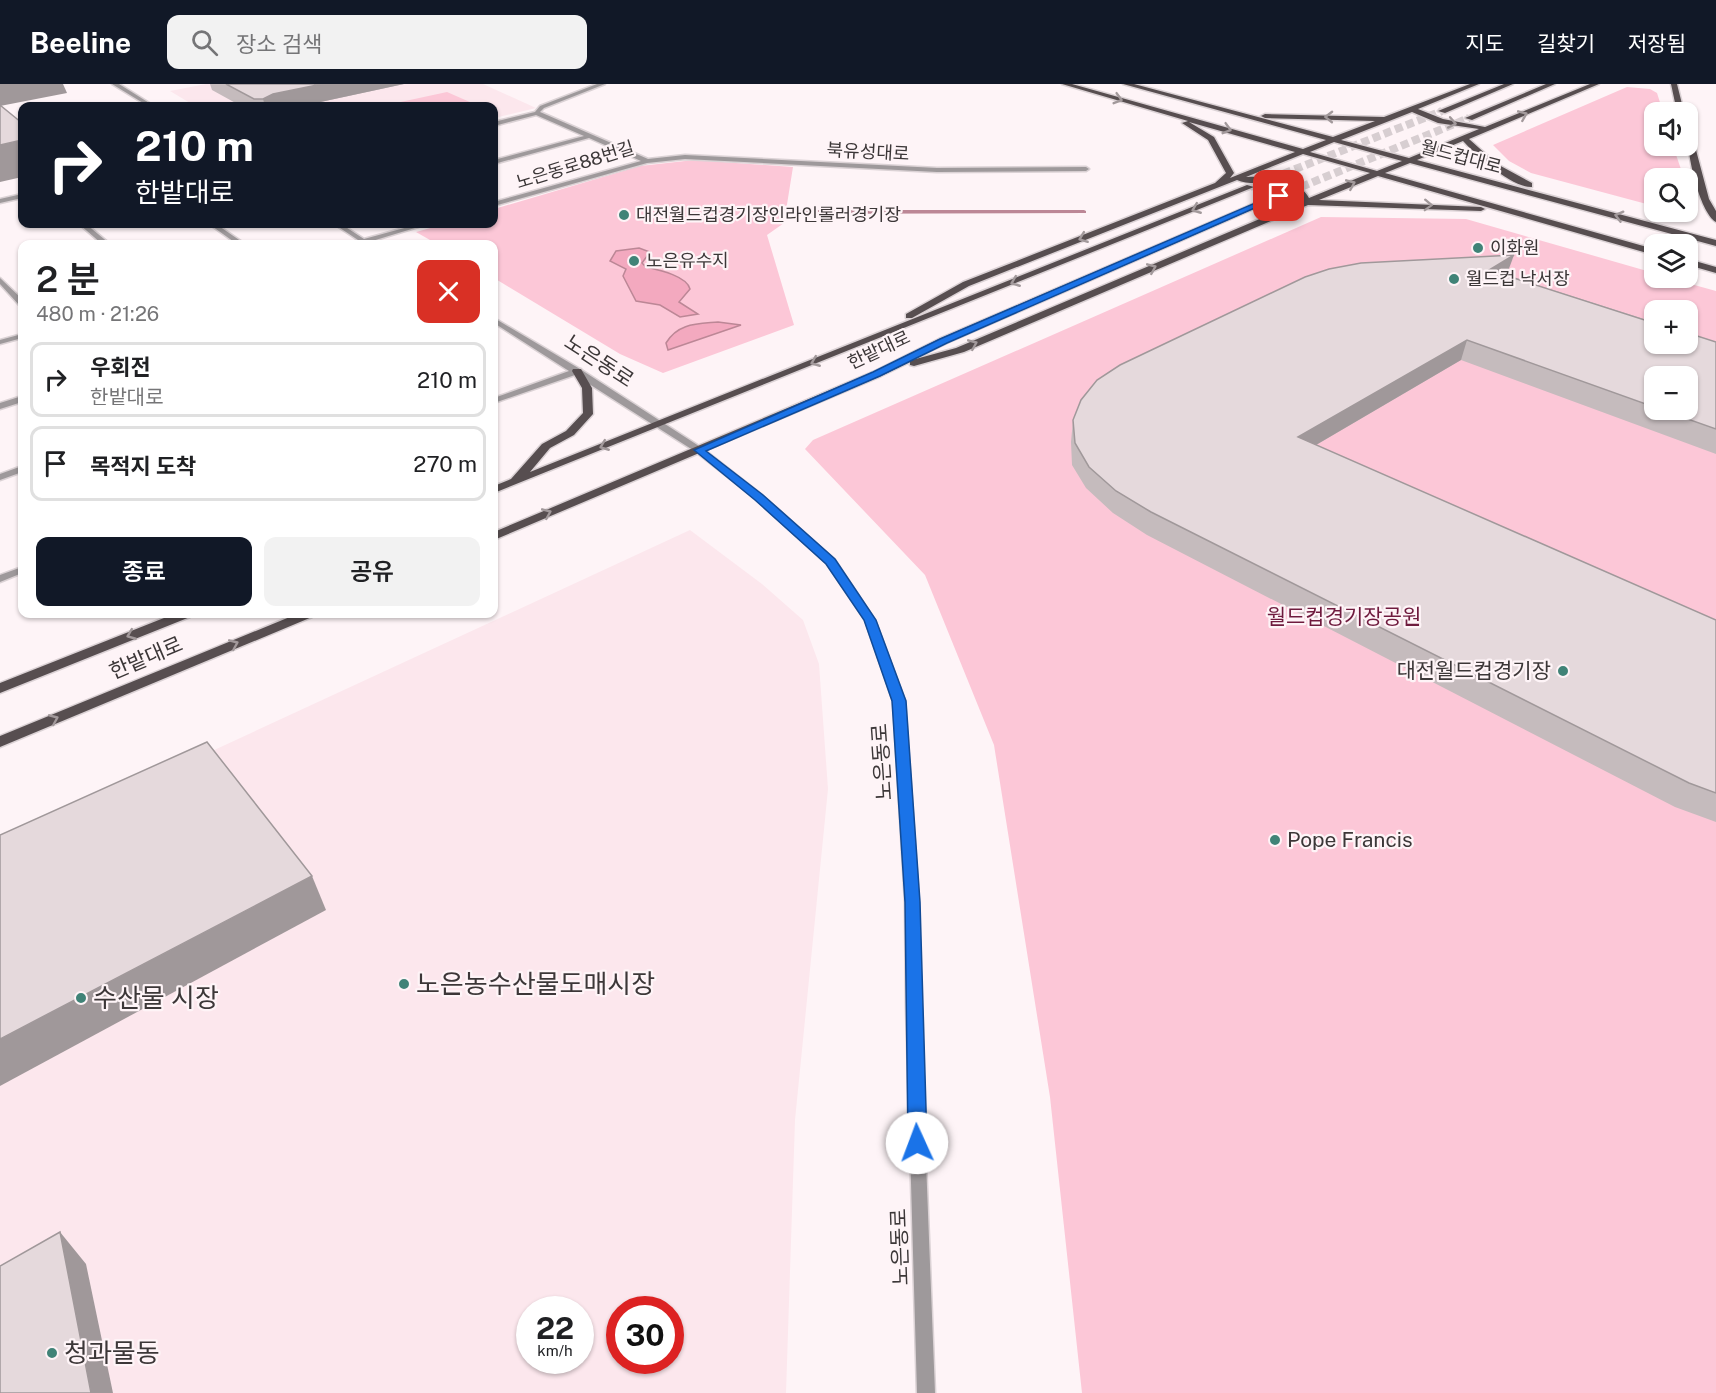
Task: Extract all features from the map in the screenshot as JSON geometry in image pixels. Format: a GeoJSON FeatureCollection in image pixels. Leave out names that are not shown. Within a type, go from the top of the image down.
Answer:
{"type":"FeatureCollection","features":[{"type":"Feature","properties":{"kind":"main road"},"geometry":{"type":"LineString","coordinates":[[1065,84],[1171,114],[1211,139],[1230,173],[1215,187]]}},
{"type":"Feature","properties":{"kind":"main road","name":"월드컵대로"},"geometry":{"type":"LineString","coordinates":[[1126,84],[1716,243]]}},
{"type":"Feature","properties":{"kind":"main road"},"geometry":{"type":"LineString","coordinates":[[851,348],[966,284],[1476,84]]}},
{"type":"Feature","properties":{"kind":"main road"},"geometry":{"type":"LineString","coordinates":[[1442,111],[1510,84]]}},
{"type":"Feature","properties":{"kind":"main road"},"geometry":{"type":"LineString","coordinates":[[1469,118],[1552,84]]}},
{"type":"Feature","properties":{"kind":"main road"},"geometry":{"type":"LineString","coordinates":[[877,374],[960,350],[1307,202],[1596,84]]}},
{"type":"Feature","properties":{"kind":"main road"},"geometry":{"type":"LineString","coordinates":[[1674,84],[1678,102]]}},
{"type":"Feature","properties":{"kind":"main road"},"geometry":{"type":"LineString","coordinates":[[1412,109],[1452,124],[1495,127]]}},
{"type":"Feature","properties":{"kind":"main road","name":"월드컵대로"},"geometry":{"type":"LineString","coordinates":[[1171,114],[1644,249]]}},
{"type":"Feature","properties":{"kind":"main road"},"geometry":{"type":"LineString","coordinates":[[1238,115],[1388,119]]}},
{"type":"Feature","properties":{"kind":"main road"},"geometry":{"type":"LineString","coordinates":[[1465,139],[1483,159],[1505,173],[1562,201]]}},
{"type":"Feature","properties":{"kind":"main road"},"geometry":{"type":"LineString","coordinates":[[1694,156],[1705,199],[1716,219]]}},
{"type":"Feature","properties":{"kind":"main road"},"geometry":{"type":"LineString","coordinates":[[1228,182],[1248,179],[1279,182],[1297,190],[1306,197],[1307,202]]}},
{"type":"Feature","properties":{"kind":"main road","name":"한밭대로"},"geometry":{"type":"LineString","coordinates":[[498,488],[1250,187]]}},
{"type":"Feature","properties":{"kind":"main road","name":"한밭대로"},"geometry":{"type":"LineString","coordinates":[[498,534],[877,374],[944,341],[1279,196]]}},
{"type":"Feature","properties":{"kind":"main road"},"geometry":{"type":"LineString","coordinates":[[1307,202],[1449,206],[1529,216]]}},
{"type":"Feature","properties":{"kind":"main road"},"geometry":{"type":"LineString","coordinates":[[1698,265],[1716,270]]}},
{"type":"Feature","properties":{"kind":"main road"},"geometry":{"type":"LineString","coordinates":[[514,482],[546,446],[570,433],[588,414],[587,388],[577,371]]}},
{"type":"Feature","properties":{"kind":"main road","name":"한밭대로"},"geometry":{"type":"LineString","coordinates":[[0,688],[175,618]]}},
{"type":"Feature","properties":{"kind":"main road","name":"한밭대로"},"geometry":{"type":"LineString","coordinates":[[0,742],[298,618]]}},
{"type":"Feature","properties":{"kind":"street"},"geometry":{"type":"LineString","coordinates":[[115,84],[144,102]]}},
{"type":"Feature","properties":{"kind":"street"},"geometry":{"type":"LineString","coordinates":[[498,123],[537,113],[542,107],[602,84]]}},
{"type":"Feature","properties":{"kind":"street","name":"노은동로88번길"},"geometry":{"type":"LineString","coordinates":[[537,113],[647,162]]}},
{"type":"Feature","properties":{"kind":"street","name":"노은동로88번길"},"geometry":{"type":"LineString","coordinates":[[498,161],[590,136]]}},
{"type":"Feature","properties":{"kind":"street","name":"북유성대로"},"geometry":{"type":"LineString","coordinates":[[647,162],[685,158],[937,170],[1086,169]]}},
{"type":"Feature","properties":{"kind":"street","name":"노은동로88번길"},"geometry":{"type":"LineString","coordinates":[[498,203],[647,162]]}},
{"type":"Feature","properties":{"kind":"street"},"geometry":{"type":"LineString","coordinates":[[0,201],[18,197]]}},
{"type":"Feature","properties":{"kind":"street"},"geometry":{"type":"LineString","coordinates":[[87,228],[101,240]]}},
{"type":"Feature","properties":{"kind":"street"},"geometry":{"type":"LineString","coordinates":[[218,228],[235,240]]}},
{"type":"Feature","properties":{"kind":"street"},"geometry":{"type":"LineString","coordinates":[[343,228],[361,240]]}},
{"type":"Feature","properties":{"kind":"street"},"geometry":{"type":"LineString","coordinates":[[375,240],[413,228]]}},
{"type":"Feature","properties":{"kind":"street"},"geometry":{"type":"LineString","coordinates":[[0,280],[18,299]]}},
{"type":"Feature","properties":{"kind":"street","name":"노은동로"},"geometry":{"type":"LineString","coordinates":[[498,322],[699,450],[759,497],[831,562],[870,620],[899,701],[912,902],[913,1007],[926,1393]]}},
{"type":"Feature","properties":{"kind":"street"},"geometry":{"type":"LineString","coordinates":[[0,342],[18,337]]}},
{"type":"Feature","properties":{"kind":"street"},"geometry":{"type":"LineString","coordinates":[[498,400],[577,371]]}},
{"type":"Feature","properties":{"kind":"street"},"geometry":{"type":"LineString","coordinates":[[0,406],[18,400]]}},
{"type":"Feature","properties":{"kind":"street"},"geometry":{"type":"LineString","coordinates":[[0,477],[18,470]]}},
{"type":"Feature","properties":{"kind":"street"},"geometry":{"type":"LineString","coordinates":[[0,579],[18,572]]}},
{"type":"Feature","properties":{"kind":"shaded area"},"geometry":{"type":"Polygon","coordinates":[[[206,84],[483,84],[536,108],[498,117],[498,102],[188,102],[170,91],[206,84]]]}},
{"type":"Feature","properties":{"kind":"shaded area"},"geometry":{"type":"Polygon","coordinates":[[[639,248],[650,252],[642,263],[646,267],[672,274],[688,284],[690,289],[679,302],[698,314],[680,317],[660,305],[636,301],[623,276],[626,269],[610,261],[616,251],[639,248]]]}},
{"type":"Feature","properties":{"kind":"shaded area"},"geometry":{"type":"Polygon","coordinates":[[[718,322],[741,325],[668,350],[666,343],[682,328],[695,324],[718,322]]]}},
{"type":"Feature","properties":{"kind":"shaded area","name":"노은농수산물도매시장"},"geometry":{"type":"Polygon","coordinates":[[[690,530],[762,584],[803,620],[819,664],[828,789],[795,1120],[786,1393],[0,1393],[0,849],[690,530]]]}},
{"type":"Feature","properties":{"kind":"green space"},"geometry":{"type":"Polygon","coordinates":[[[1627,87],[1650,89],[1657,93],[1660,102],[1644,102],[1644,156],[1676,156],[1681,168],[1644,168],[1644,203],[1531,173],[1509,161],[1493,145],[1627,87]]]}},
{"type":"Feature","properties":{"kind":"green space"},"geometry":{"type":"Polygon","coordinates":[[[447,92],[470,102],[401,102],[447,92]]]}},
{"type":"Feature","properties":{"kind":"green space","name":"노은유수지"},"geometry":{"type":"Polygon","coordinates":[[[694,160],[793,167],[784,223],[767,235],[794,325],[663,373],[620,354],[498,280],[498,240],[430,240],[416,232],[430,228],[498,228],[498,208],[640,166],[694,160]]]}},
{"type":"Feature","properties":{"kind":"green space","name":"월드컵경기장공원"},"geometry":{"type":"Polygon","coordinates":[[[1321,217],[1466,219],[1644,270],[1644,288],[1698,288],[1698,286],[1716,291],[1716,1393],[1082,1393],[1050,1097],[994,745],[925,575],[805,449],[813,440],[1321,217]]]}},
{"type":"Feature","properties":{"kind":"building"},"geometry":{"type":"Polygon","coordinates":[[[226,84],[322,84],[273,94],[263,99],[254,99],[226,84]]]}},
{"type":"Feature","properties":{"kind":"building"},"geometry":{"type":"Polygon","coordinates":[[[0,105],[18,120],[18,141],[0,145],[0,105]]]}},
{"type":"Feature","properties":{"kind":"building","name":"대전월드컵경기장"},"geometry":{"type":"Polygon","coordinates":[[[1514,255],[1489,270],[1644,320],[1644,354],[1698,354],[1698,336],[1716,342],[1716,429],[1690,420],[1698,420],[1698,366],[1644,366],[1644,403],[1467,340],[1298,437],[1716,620],[1716,793],[1689,783],[1151,512],[1116,491],[1089,467],[1075,443],[1073,420],[1081,400],[1097,380],[1120,365],[1305,277],[1329,269],[1361,263],[1514,255]]]}},
{"type":"Feature","properties":{"kind":"building","name":"수산물 시장"},"geometry":{"type":"Polygon","coordinates":[[[207,742],[312,876],[0,1039],[0,835],[207,742]]]}},
{"type":"Feature","properties":{"kind":"building","name":"청과물동"},"geometry":{"type":"Polygon","coordinates":[[[60,1232],[91,1393],[0,1393],[0,1266],[60,1232]]]}},
{"type":"Feature","properties":{"kind":"waterway"},"geometry":{"type":"LineString","coordinates":[[765,212],[1084,212]]}},
{"type":"Feature","properties":{"kind":"tunnel"},"geometry":{"type":"LineString","coordinates":[[1250,187],[1442,111]]}},
{"type":"Feature","properties":{"kind":"tunnel"},"geometry":{"type":"LineString","coordinates":[[1279,196],[1469,118]]}},
{"type":"Feature","properties":{"kind":"place","name":"대전월드컵경기장인라인롤러경기장"},"geometry":{"type":"Point","coordinates":[624,215]}},
{"type":"Feature","properties":{"kind":"place","name":"이화원"},"geometry":{"type":"Point","coordinates":[1478,248]}},
{"type":"Feature","properties":{"kind":"place","name":"노은유수지"},"geometry":{"type":"Point","coordinates":[634,261]}},
{"type":"Feature","properties":{"kind":"place","name":"월드컵 낙서장"},"geometry":{"type":"Point","coordinates":[1454,279]}},
{"type":"Feature","properties":{"kind":"place","name":"대전월드컵경기장"},"geometry":{"type":"Point","coordinates":[1563,671]}},
{"type":"Feature","properties":{"kind":"place","name":"Pope Francis"},"geometry":{"type":"Point","coordinates":[1275,840]}},
{"type":"Feature","properties":{"kind":"place","name":"노은농수산물도매시장"},"geometry":{"type":"Point","coordinates":[404,984]}},
{"type":"Feature","properties":{"kind":"place","name":"수산물 시장"},"geometry":{"type":"Point","coordinates":[81,998]}},
{"type":"Feature","properties":{"kind":"place","name":"청과물동"},"geometry":{"type":"Point","coordinates":[52,1353]}},
{"type":"Feature","properties":{"kind":"route"},"geometry":{"type":"LineString","coordinates":[[917,1143],[912,902],[899,701],[870,620],[831,562],[759,497],[699,450],[1279,196]]}}]}
